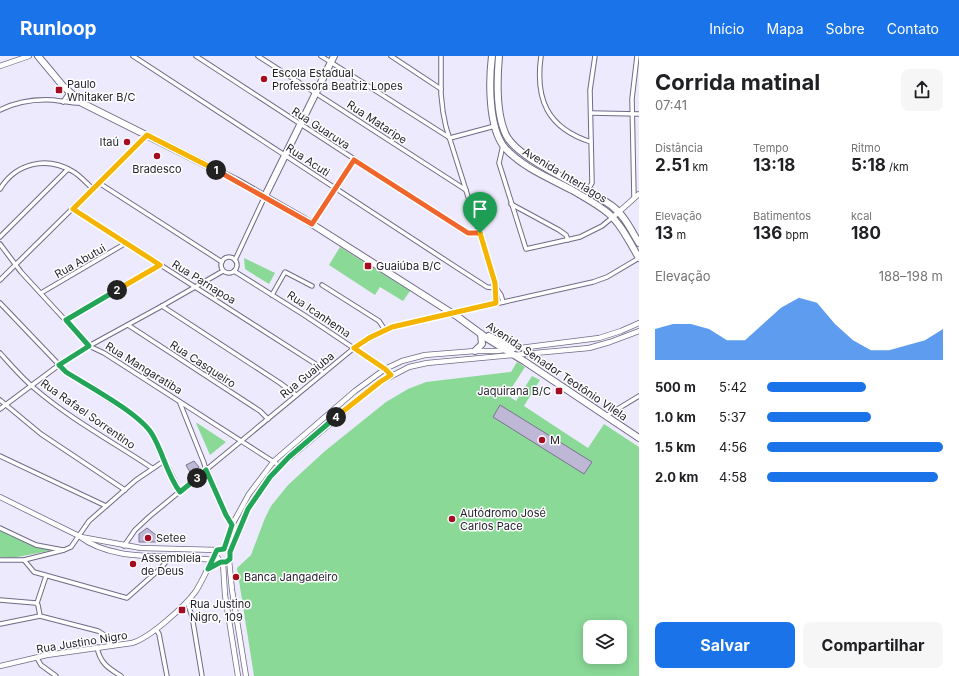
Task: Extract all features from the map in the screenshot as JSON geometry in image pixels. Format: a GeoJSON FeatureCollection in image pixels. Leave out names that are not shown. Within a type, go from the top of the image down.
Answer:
{"type":"FeatureCollection","features":[{"type":"Feature","properties":{"kind":"main road","name":"Avenida Senador Teotônio Vilela"},"geometry":{"type":"LineString","coordinates":[[38,56],[69,93],[82,103],[265,196],[312,224],[453,314],[639,438]]}},
{"type":"Feature","properties":{"kind":"main road"},"geometry":{"type":"LineString","coordinates":[[265,196],[334,56]]}},
{"type":"Feature","properties":{"kind":"main road","name":"Avenida Interlagos"},"geometry":{"type":"LineString","coordinates":[[492,56],[491,92],[495,126],[503,145],[520,161],[596,204],[613,217],[639,258]]}},
{"type":"Feature","properties":{"kind":"main road","name":"Avenida Interlagos"},"geometry":{"type":"LineString","coordinates":[[499,56],[497,77],[498,96],[502,123],[511,142],[523,154],[588,190],[618,212],[639,243]]}},
{"type":"Feature","properties":{"kind":"main road"},"geometry":{"type":"LineString","coordinates":[[480,332],[503,343],[518,347]]}},
{"type":"Feature","properties":{"kind":"main road"},"geometry":{"type":"LineString","coordinates":[[475,350],[482,344],[482,336],[480,332]]}},
{"type":"Feature","properties":{"kind":"street"},"geometry":{"type":"LineString","coordinates":[[0,66],[29,56]]}},
{"type":"Feature","properties":{"kind":"street","name":"Rua Acuti"},"geometry":{"type":"LineString","coordinates":[[133,56],[478,282],[496,288]]}},
{"type":"Feature","properties":{"kind":"street","name":"Rua Guaruva"},"geometry":{"type":"LineString","coordinates":[[196,56],[468,233],[480,233]]}},
{"type":"Feature","properties":{"kind":"street","name":"Rua Mataripe"},"geometry":{"type":"LineString","coordinates":[[258,56],[466,190]]}},
{"type":"Feature","properties":{"kind":"street"},"geometry":{"type":"LineString","coordinates":[[322,56],[450,138],[495,126]]}},
{"type":"Feature","properties":{"kind":"street"},"geometry":{"type":"LineString","coordinates":[[391,56],[441,89]]}},
{"type":"Feature","properties":{"kind":"street"},"geometry":{"type":"LineString","coordinates":[[441,56],[443,112],[496,288],[496,303]]}},
{"type":"Feature","properties":{"kind":"street"},"geometry":{"type":"LineString","coordinates":[[541,56],[539,73],[540,95],[550,114],[564,129],[591,142]]}},
{"type":"Feature","properties":{"kind":"street"},"geometry":{"type":"LineString","coordinates":[[588,190],[592,183],[590,90],[595,56]]}},
{"type":"Feature","properties":{"kind":"street"},"geometry":{"type":"LineString","coordinates":[[634,198],[632,90],[637,56]]}},
{"type":"Feature","properties":{"kind":"street"},"geometry":{"type":"LineString","coordinates":[[63,102],[69,93]]}},
{"type":"Feature","properties":{"kind":"street"},"geometry":{"type":"LineString","coordinates":[[0,110],[18,103],[33,100],[82,103]]}},
{"type":"Feature","properties":{"kind":"street"},"geometry":{"type":"LineString","coordinates":[[591,113],[639,114]]}},
{"type":"Feature","properties":{"kind":"street"},"geometry":{"type":"LineString","coordinates":[[0,280],[147,135]]}},
{"type":"Feature","properties":{"kind":"street"},"geometry":{"type":"LineString","coordinates":[[503,145],[499,163],[526,249],[568,240],[589,233],[613,217],[639,194]]}},
{"type":"Feature","properties":{"kind":"street"},"geometry":{"type":"LineString","coordinates":[[312,224],[354,160]]}},
{"type":"Feature","properties":{"kind":"street"},"geometry":{"type":"LineString","coordinates":[[0,189],[13,174],[32,164],[55,163],[79,175],[93,189]]}},
{"type":"Feature","properties":{"kind":"street"},"geometry":{"type":"LineString","coordinates":[[0,237],[68,169]]}},
{"type":"Feature","properties":{"kind":"street"},"geometry":{"type":"LineString","coordinates":[[99,183],[222,262]]}},
{"type":"Feature","properties":{"kind":"street"},"geometry":{"type":"LineString","coordinates":[[234,260],[265,196]]}},
{"type":"Feature","properties":{"kind":"street"},"geometry":{"type":"LineString","coordinates":[[511,204],[559,230],[566,235],[568,240]]}},
{"type":"Feature","properties":{"kind":"street","name":"Rua Parnapoa"},"geometry":{"type":"LineString","coordinates":[[73,209],[317,365],[323,373]]}},
{"type":"Feature","properties":{"kind":"street","name":"Rua Abutui"},"geometry":{"type":"LineString","coordinates":[[42,293],[126,243]]}},
{"type":"Feature","properties":{"kind":"street","name":"Rua Mangaratiba"},"geometry":{"type":"LineString","coordinates":[[0,244],[16,265],[89,346],[104,353],[280,466]]}},
{"type":"Feature","properties":{"kind":"street"},"geometry":{"type":"LineString","coordinates":[[0,409],[59,365],[89,346],[218,273],[222,269],[222,262],[225,258],[230,258],[236,254]]}},
{"type":"Feature","properties":{"kind":"street"},"geometry":{"type":"LineString","coordinates":[[222,269],[228,274],[234,271],[237,267],[234,260],[230,258]]}},
{"type":"Feature","properties":{"kind":"street","name":"Rua Guaiuba"},"geometry":{"type":"LineString","coordinates":[[124,546],[135,530],[240,441],[354,348],[385,330],[419,320],[453,314],[593,282],[614,273],[639,258]]}},
{"type":"Feature","properties":{"kind":"street"},"geometry":{"type":"LineString","coordinates":[[66,320],[160,265]]}},
{"type":"Feature","properties":{"kind":"street","name":"Rua Icanhema"},"geometry":{"type":"LineString","coordinates":[[234,271],[354,348],[385,369],[391,375]]}},
{"type":"Feature","properties":{"kind":"street"},"geometry":{"type":"LineString","coordinates":[[272,294],[285,272],[312,286]]}},
{"type":"Feature","properties":{"kind":"street"},"geometry":{"type":"LineString","coordinates":[[322,285],[378,321],[385,330]]}},
{"type":"Feature","properties":{"kind":"street"},"geometry":{"type":"LineString","coordinates":[[496,288],[501,294],[503,302]]}},
{"type":"Feature","properties":{"kind":"street"},"geometry":{"type":"LineString","coordinates":[[0,303],[66,372],[141,421],[153,436],[180,492]]}},
{"type":"Feature","properties":{"kind":"street"},"geometry":{"type":"LineString","coordinates":[[162,306],[296,395]]}},
{"type":"Feature","properties":{"kind":"street"},"geometry":{"type":"LineString","coordinates":[[238,676],[221,561],[217,555],[249,494],[274,461],[356,391],[385,369],[408,359],[425,354],[475,350],[505,350],[518,347],[599,338],[639,323]]}},
{"type":"Feature","properties":{"kind":"street","name":"Rua Casqueiro"},"geometry":{"type":"LineString","coordinates":[[128,325],[260,411],[268,419]]}},
{"type":"Feature","properties":{"kind":"street"},"geometry":{"type":"LineString","coordinates":[[629,327],[632,334]]}},
{"type":"Feature","properties":{"kind":"street"},"geometry":{"type":"LineString","coordinates":[[246,676],[233,600],[229,560],[231,556],[230,552],[248,509],[280,466],[361,397],[391,375],[409,367],[427,363],[589,348],[639,331]]}},
{"type":"Feature","properties":{"kind":"street","name":"Rua Rafael Sorrentino"},"geometry":{"type":"LineString","coordinates":[[0,353],[31,385],[61,409],[152,468]]}},
{"type":"Feature","properties":{"kind":"street"},"geometry":{"type":"LineString","coordinates":[[606,416],[639,396]]}},
{"type":"Feature","properties":{"kind":"street"},"geometry":{"type":"LineString","coordinates":[[0,400],[4,405],[41,434],[125,490]]}},
{"type":"Feature","properties":{"kind":"street"},"geometry":{"type":"LineString","coordinates":[[179,402],[206,470],[232,525]]}},
{"type":"Feature","properties":{"kind":"street"},"geometry":{"type":"LineString","coordinates":[[0,456],[106,506]]}},
{"type":"Feature","properties":{"kind":"street"},"geometry":{"type":"LineString","coordinates":[[0,560],[24,560],[71,547],[85,525],[152,468],[164,461]]}},
{"type":"Feature","properties":{"kind":"street"},"geometry":{"type":"LineString","coordinates":[[0,497],[79,536],[88,543],[112,551],[144,556],[221,561],[229,560]]}},
{"type":"Feature","properties":{"kind":"street"},"geometry":{"type":"LineString","coordinates":[[0,528],[36,545],[64,550]]}},
{"type":"Feature","properties":{"kind":"street"},"geometry":{"type":"LineString","coordinates":[[79,536],[124,546],[141,548],[220,550],[230,552]]}},
{"type":"Feature","properties":{"kind":"street","name":"Rua Justino Nigro"},"geometry":{"type":"LineString","coordinates":[[0,666],[97,647],[138,641],[156,629],[187,602],[196,591],[212,560],[220,550]]}},
{"type":"Feature","properties":{"kind":"street"},"geometry":{"type":"LineString","coordinates":[[24,560],[32,571],[127,598],[161,568],[170,557]]}},
{"type":"Feature","properties":{"kind":"street"},"geometry":{"type":"LineString","coordinates":[[208,569],[221,561]]}},
{"type":"Feature","properties":{"kind":"street"},"geometry":{"type":"LineString","coordinates":[[40,616],[37,603],[46,576]]}},
{"type":"Feature","properties":{"kind":"street"},"geometry":{"type":"LineString","coordinates":[[0,600],[37,603]]}},
{"type":"Feature","properties":{"kind":"street"},"geometry":{"type":"LineString","coordinates":[[187,602],[192,616],[202,676]]}},
{"type":"Feature","properties":{"kind":"street"},"geometry":{"type":"LineString","coordinates":[[0,624],[40,616],[98,631],[103,634],[110,646]]}},
{"type":"Feature","properties":{"kind":"street"},"geometry":{"type":"LineString","coordinates":[[156,629],[159,634],[167,676]]}},
{"type":"Feature","properties":{"kind":"street"},"geometry":{"type":"LineString","coordinates":[[97,647],[100,659],[104,665],[121,676]]}},
{"type":"Feature","properties":{"kind":"street"},"geometry":{"type":"LineString","coordinates":[[37,658],[41,665],[56,676]]}},
{"type":"Feature","properties":{"kind":"green space"},"geometry":{"type":"Polygon","coordinates":[[[340,247],[410,291],[403,301],[380,287],[375,295],[329,265],[340,247]]]}},
{"type":"Feature","properties":{"kind":"green space"},"geometry":{"type":"Polygon","coordinates":[[[244,258],[275,273],[269,284],[245,269],[244,258]]]}},
{"type":"Feature","properties":{"kind":"green space","name":"Autódromo José Carlos Pace"},"geometry":{"type":"Polygon","coordinates":[[[517,362],[525,367],[507,395],[516,401],[532,376],[540,380],[524,406],[588,448],[604,424],[639,447],[639,676],[254,676],[237,568],[251,555],[271,506],[288,485],[325,451],[386,402],[408,389],[426,382],[511,372],[517,362]]]}},
{"type":"Feature","properties":{"kind":"green space"},"geometry":{"type":"Polygon","coordinates":[[[197,423],[226,442],[210,455],[197,423]]]}},
{"type":"Feature","properties":{"kind":"green space"},"geometry":{"type":"Polygon","coordinates":[[[0,530],[32,546],[54,550],[12,558],[0,557],[0,530]]]}},
{"type":"Feature","properties":{"kind":"building","name":"M"},"geometry":{"type":"Polygon","coordinates":[[[500,405],[592,462],[584,474],[493,417],[500,405]]]}},
{"type":"Feature","properties":{"kind":"building"},"geometry":{"type":"Polygon","coordinates":[[[194,461],[199,467],[192,476],[186,465],[194,461]]]}},
{"type":"Feature","properties":{"kind":"building","name":"Setee"},"geometry":{"type":"Polygon","coordinates":[[[147,528],[156,535],[156,542],[139,542],[139,534],[147,528]]]}},
{"type":"Feature","properties":{"kind":"place","name":"Escola Estadual Professora Beatriz Lopes"},"geometry":{"type":"Point","coordinates":[264,79]}},
{"type":"Feature","properties":{"kind":"place","name":"Paulo Whitaker B/C"},"geometry":{"type":"Point","coordinates":[59,90]}},
{"type":"Feature","properties":{"kind":"place","name":"Itaú"},"geometry":{"type":"Point","coordinates":[127,142]}},
{"type":"Feature","properties":{"kind":"place","name":"Bradesco"},"geometry":{"type":"Point","coordinates":[157,156]}},
{"type":"Feature","properties":{"kind":"place","name":"Guaiúba B/C"},"geometry":{"type":"Point","coordinates":[368,266]}},
{"type":"Feature","properties":{"kind":"place","name":"Jaquirana B/C"},"geometry":{"type":"Point","coordinates":[559,391]}},
{"type":"Feature","properties":{"kind":"place","name":"M"},"geometry":{"type":"Point","coordinates":[542,440]}},
{"type":"Feature","properties":{"kind":"place","name":"Autódromo José Carlos Pace"},"geometry":{"type":"Point","coordinates":[452,519]}},
{"type":"Feature","properties":{"kind":"place","name":"Setee"},"geometry":{"type":"Point","coordinates":[148,538]}},
{"type":"Feature","properties":{"kind":"place","name":"Assembleia de Deus"},"geometry":{"type":"Point","coordinates":[133,564]}},
{"type":"Feature","properties":{"kind":"place","name":"Banca Jangadeiro"},"geometry":{"type":"Point","coordinates":[236,577]}},
{"type":"Feature","properties":{"kind":"place","name":"Rua Justino Nigro, 109"},"geometry":{"type":"Point","coordinates":[182,610]}},
{"type":"Feature","properties":{"kind":"route"},"geometry":{"type":"LineString","coordinates":[[147,135],[236,180],[312,224],[354,160],[468,233],[480,233],[495,283],[496,303],[392,327],[378,333],[354,348],[385,369],[391,375],[361,397],[280,466],[270,477],[248,509],[230,552],[231,558],[225,563],[221,562],[208,569],[217,550],[224,549],[232,525],[206,470],[180,492],[176,487],[153,436],[147,427],[133,415],[66,372],[59,365],[89,346],[66,320],[160,265],[73,209],[147,135]]}}]}
